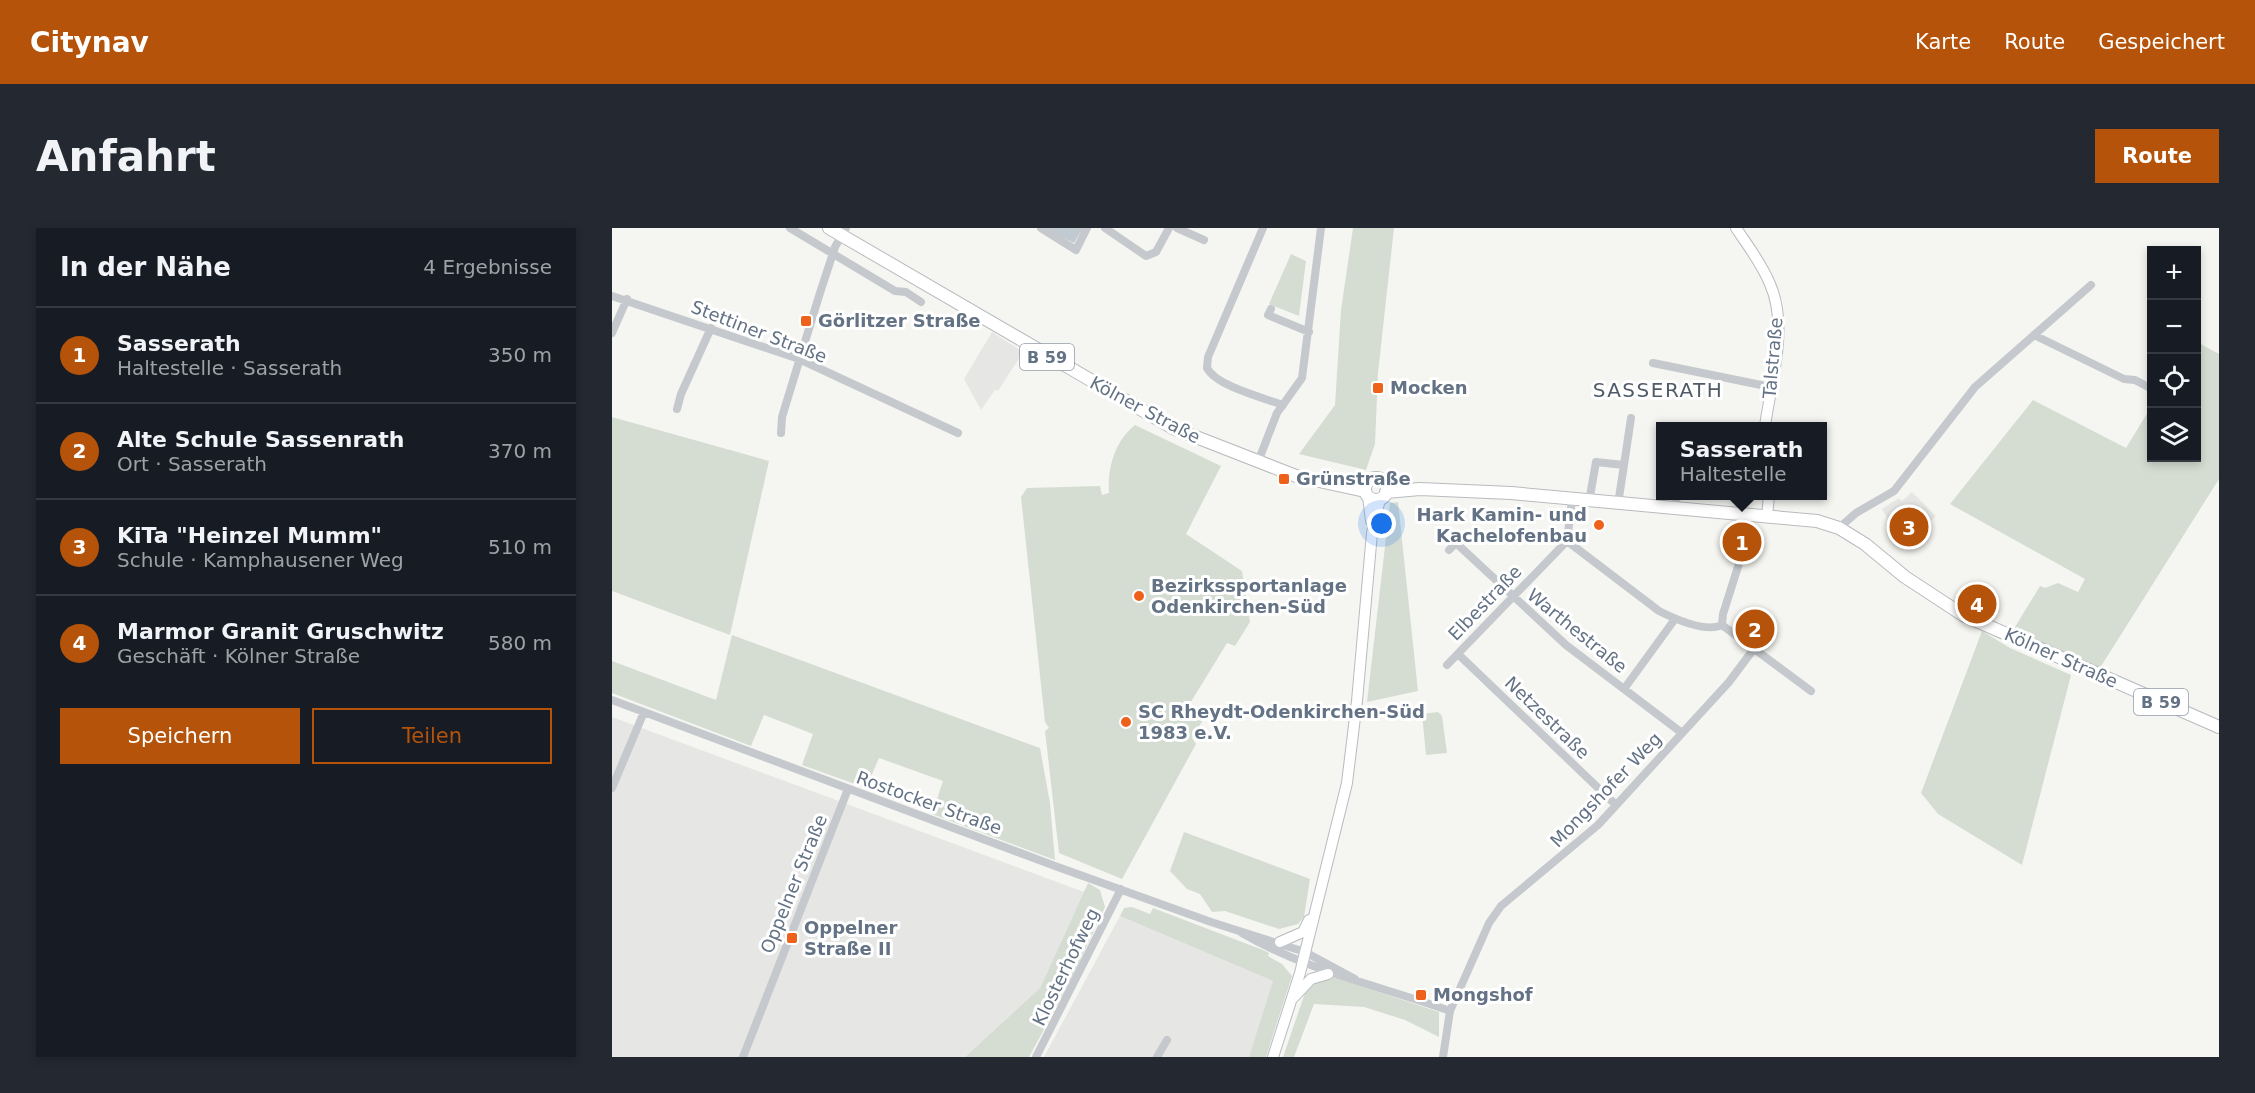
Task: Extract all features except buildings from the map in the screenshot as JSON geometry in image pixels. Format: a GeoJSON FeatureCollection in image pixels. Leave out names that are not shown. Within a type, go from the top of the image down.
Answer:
{"type":"FeatureCollection","features":[{"type":"Feature","properties":{"kind":"main road","name":"Kölner Straße"},"geometry":{"type":"LineString","coordinates":[[829,228],[843,232],[1173,428],[1258,462],[1314,482],[1375,490],[1420,489],[1511,493],[1589,502],[1817,521],[1839,528],[1865,544],[1905,577],[1963,615],[2219,727]]}},
{"type":"Feature","properties":{"kind":"main road","name":"Talstraße"},"geometry":{"type":"LineString","coordinates":[[1736,228],[1764,271],[1777,305],[1778,327],[1766,422]]}},
{"type":"Feature","properties":{"kind":"main road"},"geometry":{"type":"LineString","coordinates":[[1273,1057],[1302,964],[1347,783],[1358,701],[1375,490]]}},
{"type":"Feature","properties":{"kind":"main road"},"geometry":{"type":"LineString","coordinates":[[1767,516],[1769,500]]}},
{"type":"Feature","properties":{"kind":"main road"},"geometry":{"type":"LineString","coordinates":[[1280,942],[1303,932],[1326,872]]}},
{"type":"Feature","properties":{"kind":"main road"},"geometry":{"type":"LineString","coordinates":[[1292,1000],[1311,979],[1328,974]]}},
{"type":"Feature","properties":{"kind":"street"},"geometry":{"type":"LineString","coordinates":[[790,228],[895,291],[906,291],[921,302]]}},
{"type":"Feature","properties":{"kind":"street"},"geometry":{"type":"LineString","coordinates":[[1041,228],[1076,249],[1087,228]]}},
{"type":"Feature","properties":{"kind":"street"},"geometry":{"type":"LineString","coordinates":[[1105,228],[1146,256],[1156,252],[1169,228]]}},
{"type":"Feature","properties":{"kind":"street"},"geometry":{"type":"LineString","coordinates":[[1177,228],[1204,240]]}},
{"type":"Feature","properties":{"kind":"street"},"geometry":{"type":"LineString","coordinates":[[1263,228],[1208,357],[1207,368],[1212,375],[1224,382],[1283,405]]}},
{"type":"Feature","properties":{"kind":"street"},"geometry":{"type":"LineString","coordinates":[[1258,462],[1269,431],[1283,405],[1302,378],[1321,228]]}},
{"type":"Feature","properties":{"kind":"street"},"geometry":{"type":"LineString","coordinates":[[781,433],[782,417],[799,358],[833,254],[843,232]]}},
{"type":"Feature","properties":{"kind":"street"},"geometry":{"type":"LineString","coordinates":[[1839,528],[1845,520],[1894,491],[1975,387],[2091,285]]}},
{"type":"Feature","properties":{"kind":"street","name":"Stettiner Straße"},"geometry":{"type":"LineString","coordinates":[[612,296],[799,358],[958,433]]}},
{"type":"Feature","properties":{"kind":"street"},"geometry":{"type":"LineString","coordinates":[[612,333],[627,300]]}},
{"type":"Feature","properties":{"kind":"street"},"geometry":{"type":"LineString","coordinates":[[1271,309],[1268,315],[1309,332]]}},
{"type":"Feature","properties":{"kind":"street"},"geometry":{"type":"LineString","coordinates":[[677,409],[681,394],[711,328]]}},
{"type":"Feature","properties":{"kind":"street"},"geometry":{"type":"LineString","coordinates":[[2034,335],[2124,379],[2135,380],[2147,387]]}},
{"type":"Feature","properties":{"kind":"street"},"geometry":{"type":"LineString","coordinates":[[1653,363],[1771,387]]}},
{"type":"Feature","properties":{"kind":"street"},"geometry":{"type":"LineString","coordinates":[[1618,504],[1631,418]]}},
{"type":"Feature","properties":{"kind":"street"},"geometry":{"type":"LineString","coordinates":[[1589,502],[1596,462],[1624,465]]}},
{"type":"Feature","properties":{"kind":"street"},"geometry":{"type":"LineString","coordinates":[[1572,500],[1567,541],[1647,602],[1675,619],[1715,629],[1722,625]]}},
{"type":"Feature","properties":{"kind":"street"},"geometry":{"type":"LineString","coordinates":[[1675,509],[1676,500]]}},
{"type":"Feature","properties":{"kind":"street"},"geometry":{"type":"LineString","coordinates":[[1722,625],[1723,614],[1743,552],[1749,515]]}},
{"type":"Feature","properties":{"kind":"street","name":"Elbestraße"},"geometry":{"type":"LineString","coordinates":[[1447,665],[1567,541]]}},
{"type":"Feature","properties":{"kind":"street","name":"Warthestraße"},"geometry":{"type":"LineString","coordinates":[[1449,550],[1456,543],[1566,645],[1682,733]]}},
{"type":"Feature","properties":{"kind":"street","name":"Warthestraße"},"geometry":{"type":"LineString","coordinates":[[1624,689],[1675,619]]}},
{"type":"Feature","properties":{"kind":"street"},"geometry":{"type":"LineString","coordinates":[[1722,625],[1811,691]]}},
{"type":"Feature","properties":{"kind":"street","name":"Mongshofer Weg"},"geometry":{"type":"LineString","coordinates":[[1450,1011],[1489,923],[1501,906],[1582,841],[1682,733],[1753,650]]}},
{"type":"Feature","properties":{"kind":"street","name":"Netzestraße"},"geometry":{"type":"LineString","coordinates":[[1458,654],[1616,805]]}},
{"type":"Feature","properties":{"kind":"street","name":"Rostocker Straße"},"geometry":{"type":"LineString","coordinates":[[612,700],[1120,889],[1236,930],[1305,951],[1355,979]]}},
{"type":"Feature","properties":{"kind":"street"},"geometry":{"type":"LineString","coordinates":[[612,788],[644,712]]}},
{"type":"Feature","properties":{"kind":"street","name":"Oppelner Straße"},"geometry":{"type":"LineString","coordinates":[[743,1057],[848,789]]}},
{"type":"Feature","properties":{"kind":"street","name":"Klosterhofweg"},"geometry":{"type":"LineString","coordinates":[[1036,1057],[1120,889]]}},
{"type":"Feature","properties":{"kind":"street","name":"Rostocker Straße"},"geometry":{"type":"LineString","coordinates":[[1236,930],[1302,964],[1328,974],[1355,979]]}},
{"type":"Feature","properties":{"kind":"street"},"geometry":{"type":"LineString","coordinates":[[1355,979],[1450,1011],[1443,1057]]}},
{"type":"Feature","properties":{"kind":"street"},"geometry":{"type":"LineString","coordinates":[[1157,1057],[1167,1040]]}},
{"type":"Feature","properties":{"kind":"shaded area"},"geometry":{"type":"Polygon","coordinates":[[[1045,228],[1083,228],[1074,243],[1045,228]]]}},
{"type":"Feature","properties":{"kind":"shaded area"},"geometry":{"type":"Polygon","coordinates":[[[1353,228],[1394,228],[1378,373],[1375,444],[1366,470],[1299,454],[1335,405],[1341,310],[1353,228]]]}},
{"type":"Feature","properties":{"kind":"shaded area"},"geometry":{"type":"Polygon","coordinates":[[[1291,254],[1306,261],[1299,316],[1269,304],[1291,254]]]}},
{"type":"Feature","properties":{"kind":"shaded area"},"geometry":{"type":"Polygon","coordinates":[[[992,332],[1023,352],[998,391],[995,390],[981,410],[964,379],[992,332]]]}},
{"type":"Feature","properties":{"kind":"shaded area"},"geometry":{"type":"Polygon","coordinates":[[[2201,344],[2219,354],[2219,479],[2100,668],[2012,632],[2040,586],[2045,588],[2058,583],[2078,592],[2085,579],[1950,504],[2033,400],[2126,448],[2147,414],[2147,462],[2201,462],[2201,344]]]}},
{"type":"Feature","properties":{"kind":"shaded area"},"geometry":{"type":"Polygon","coordinates":[[[612,417],[769,461],[730,635],[612,591],[612,417]]]}},
{"type":"Feature","properties":{"kind":"shaded area","name":"Bezirkssportanlage Odenkirchen-Süd"},"geometry":{"type":"Polygon","coordinates":[[[1135,425],[1221,466],[1186,534],[1242,571],[1250,622],[1235,646],[1227,643],[1189,705],[1203,720],[1192,738],[1196,744],[1122,879],[1059,853],[1045,731],[1049,728],[1045,722],[1021,497],[1027,488],[1100,486],[1102,495],[1109,493],[1109,474],[1117,447],[1135,425]]]}},
{"type":"Feature","properties":{"kind":"shaded area"},"geometry":{"type":"Polygon","coordinates":[[[1912,492],[1936,516],[1903,547],[1882,509],[1899,498],[1902,501],[1912,492]]]}},
{"type":"Feature","properties":{"kind":"shaded area"},"geometry":{"type":"Polygon","coordinates":[[[1398,502],[1418,691],[1367,702],[1390,503],[1398,502]]]}},
{"type":"Feature","properties":{"kind":"shaded area"},"geometry":{"type":"Polygon","coordinates":[[[1982,631],[2010,648],[2071,675],[2022,865],[1938,814],[1921,793],[1982,631]]]}},
{"type":"Feature","properties":{"kind":"shaded area"},"geometry":{"type":"Polygon","coordinates":[[[732,635],[1040,748],[1050,803],[1055,860],[932,814],[943,781],[879,758],[866,788],[802,765],[813,734],[764,715],[751,746],[612,693],[612,661],[716,700],[732,635]]]}},
{"type":"Feature","properties":{"kind":"shaded area"},"geometry":{"type":"Polygon","coordinates":[[[1438,712],[1442,716],[1447,753],[1426,755],[1422,714],[1438,712]]]}},
{"type":"Feature","properties":{"kind":"shaded area"},"geometry":{"type":"Polygon","coordinates":[[[612,717],[1084,892],[1040,988],[965,1057],[612,1057],[612,717]]]}},
{"type":"Feature","properties":{"kind":"shaded area"},"geometry":{"type":"Polygon","coordinates":[[[1184,832],[1310,879],[1304,917],[1298,924],[1279,929],[1225,911],[1212,912],[1200,894],[1187,889],[1170,871],[1184,832]]]}},
{"type":"Feature","properties":{"kind":"shaded area"},"geometry":{"type":"Polygon","coordinates":[[[1088,883],[1100,890],[1105,907],[1072,978],[1029,1057],[965,1057],[1040,988],[1088,883]]]}},
{"type":"Feature","properties":{"kind":"shaded area"},"geometry":{"type":"Polygon","coordinates":[[[1132,907],[1150,914],[1153,908],[1263,950],[1269,953],[1268,956],[1282,964],[1292,976],[1266,1057],[1249,1057],[1273,981],[1120,916],[1124,908],[1132,907]]]}},
{"type":"Feature","properties":{"kind":"shaded area"},"geometry":{"type":"Polygon","coordinates":[[[1120,916],[1274,981],[1249,1057],[1044,1057],[1120,916]]]}},
{"type":"Feature","properties":{"kind":"shaded area"},"geometry":{"type":"Polygon","coordinates":[[[1330,976],[1439,1012],[1439,1037],[1405,1020],[1364,1007],[1314,1004],[1294,1057],[1283,1057],[1307,987],[1330,976]]]}},
{"type":"Feature","properties":{"kind":"place","name":"Görlitzer Straße"},"geometry":{"type":"Point","coordinates":[806,321]}},
{"type":"Feature","properties":{"kind":"place","name":"Mocken"},"geometry":{"type":"Point","coordinates":[1378,388]}},
{"type":"Feature","properties":{"kind":"place","name":"Grünstraße"},"geometry":{"type":"Point","coordinates":[1284,479]}},
{"type":"Feature","properties":{"kind":"place","name":"Hark Kamin- und Kachelofenbau"},"geometry":{"type":"Point","coordinates":[1599,525]}},
{"type":"Feature","properties":{"kind":"place","name":"KiTa \"Heinzel Mumm\""},"geometry":{"type":"Point","coordinates":[1909,527]}},
{"type":"Feature","properties":{"kind":"place","name":"Sasserath"},"geometry":{"type":"Point","coordinates":[1742,542]}},
{"type":"Feature","properties":{"kind":"place","name":"Bezirkssportanlage Odenkirchen-Süd"},"geometry":{"type":"Point","coordinates":[1139,596]}},
{"type":"Feature","properties":{"kind":"place","name":"Marmor Granit Gruschwitz"},"geometry":{"type":"Point","coordinates":[1977,604]}},
{"type":"Feature","properties":{"kind":"place","name":"Alte Schule Sassenrath"},"geometry":{"type":"Point","coordinates":[1755,629]}},
{"type":"Feature","properties":{"kind":"place","name":"SC Rheydt-Odenkirchen-Süd 1983 e.V."},"geometry":{"type":"Point","coordinates":[1126,722]}},
{"type":"Feature","properties":{"kind":"place","name":"Oppelner Straße II"},"geometry":{"type":"Point","coordinates":[792,938]}},
{"type":"Feature","properties":{"kind":"place","name":"Mongshof"},"geometry":{"type":"Point","coordinates":[1421,995]}},
{"type":"Feature","properties":{"kind":"district","name":"SASSERATH"},"geometry":{"type":"Point","coordinates":[1658,390]}}]}
